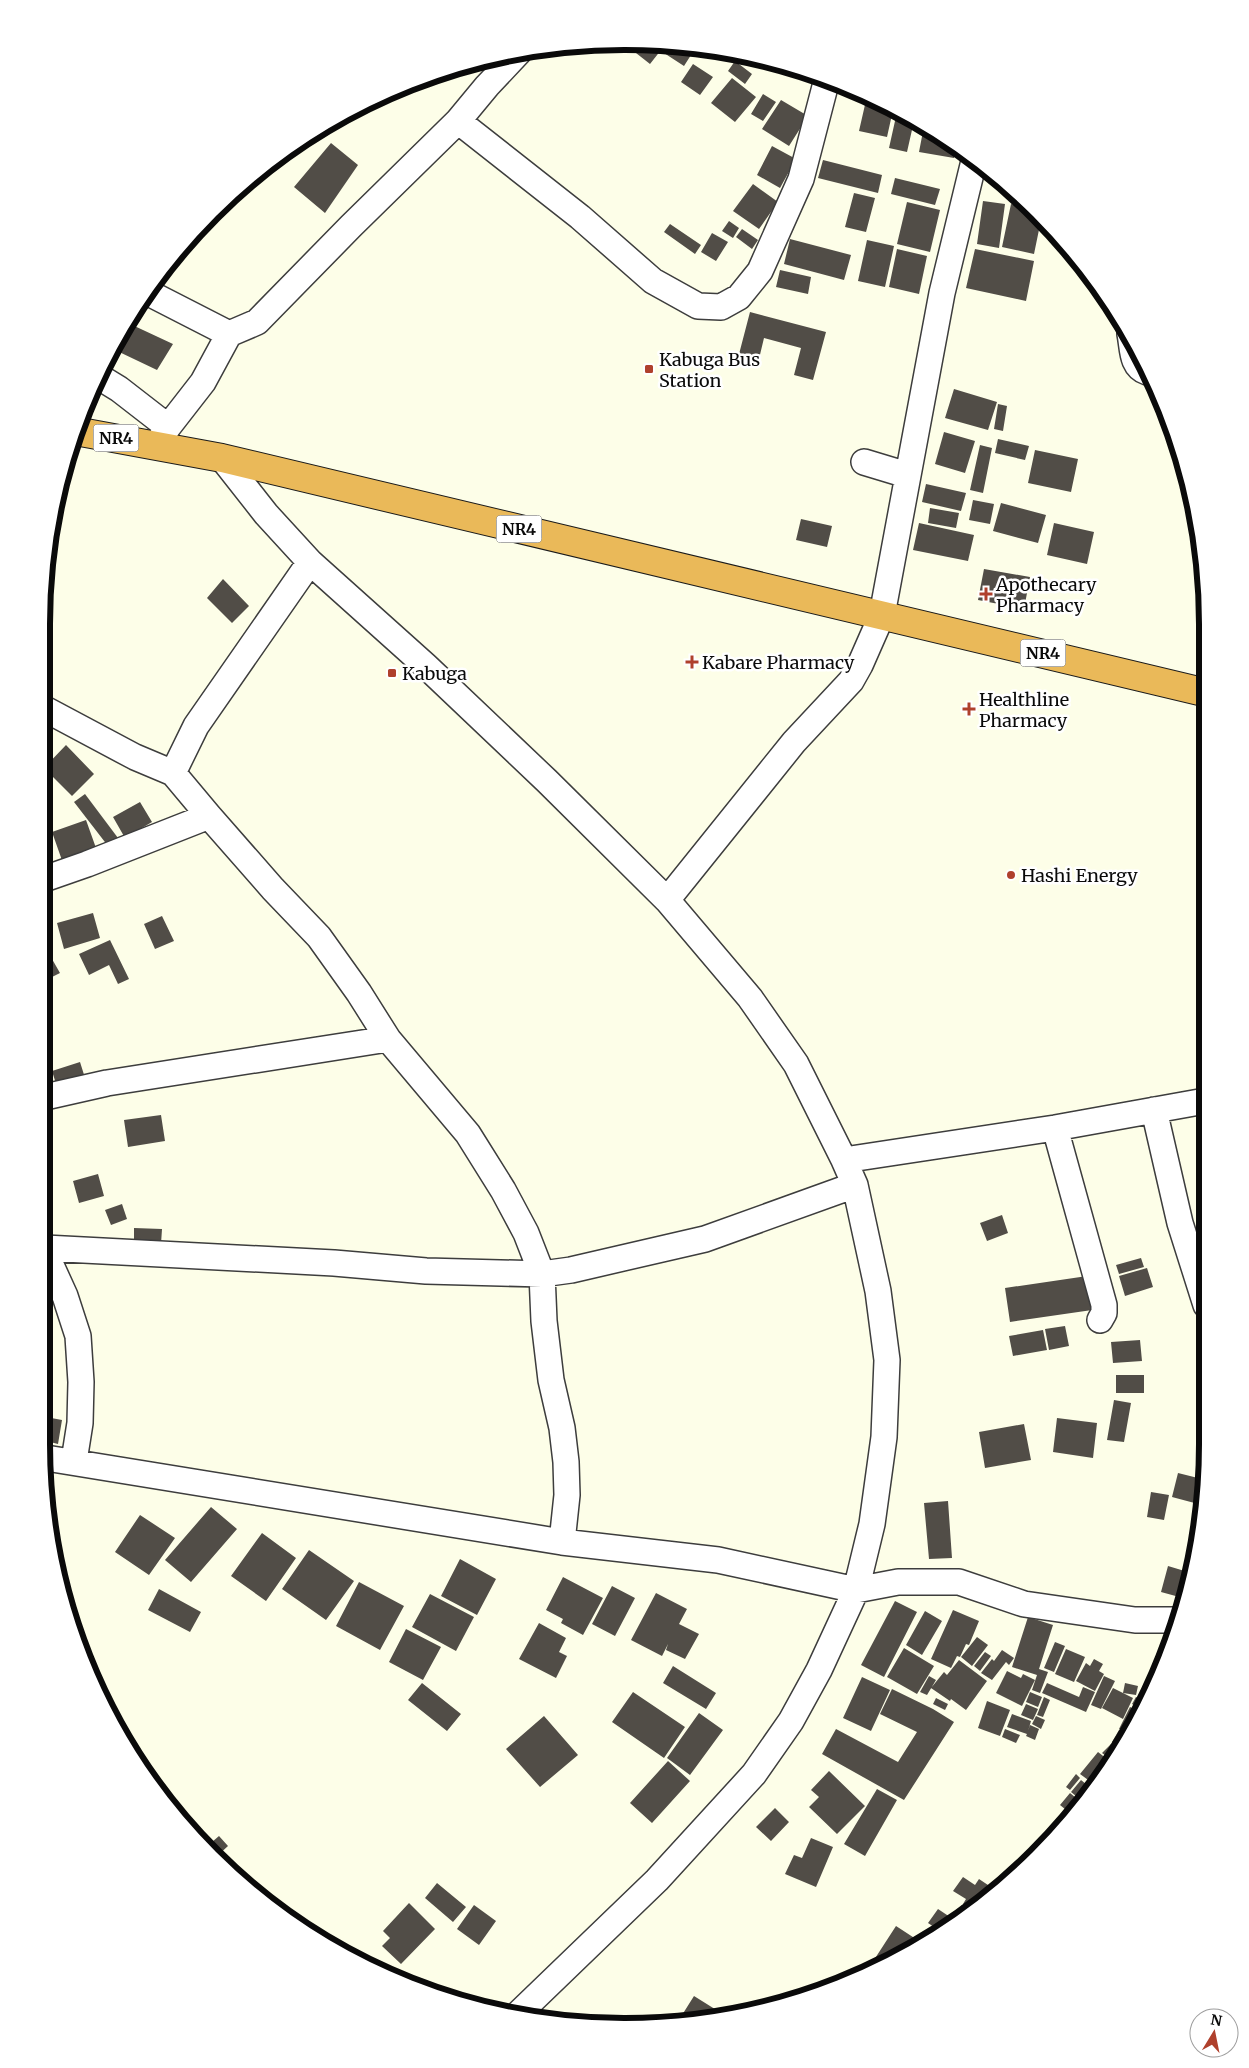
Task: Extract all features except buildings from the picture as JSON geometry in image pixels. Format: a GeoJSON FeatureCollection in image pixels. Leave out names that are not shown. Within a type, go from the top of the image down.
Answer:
{"type":"FeatureCollection","features":[{"type":"Feature","properties":{"kind":"highway","name":"NR4"},"geometry":{"type":"LineString","coordinates":[[83,431],[162,436],[222,458],[1199,691]]}},
{"type":"Feature","properties":{"kind":"street"},"geometry":{"type":"LineString","coordinates":[[105,380],[119,388],[162,436],[204,382],[229,334],[257,322],[356,232],[510,61]]}},
{"type":"Feature","properties":{"kind":"street"},"geometry":{"type":"LineString","coordinates":[[458,121],[580,217],[652,281],[698,306],[721,306],[739,297],[760,271],[801,179],[825,86]]}},
{"type":"Feature","properties":{"kind":"street"},"geometry":{"type":"LineString","coordinates":[[667,900],[794,742],[851,681],[882,614],[942,293],[973,168]]}},
{"type":"Feature","properties":{"kind":"street"},"geometry":{"type":"LineString","coordinates":[[154,296],[229,334]]}},
{"type":"Feature","properties":{"kind":"street"},"geometry":{"type":"LineString","coordinates":[[222,458],[266,514],[310,562],[426,666],[533,767],[667,900],[750,998],[796,1064],[855,1184],[878,1291],[887,1360],[884,1437],[872,1524],[856,1590],[814,1679],[791,1721],[754,1774],[657,1880],[523,2009]]}},
{"type":"Feature","properties":{"kind":"street"},"geometry":{"type":"LineString","coordinates":[[864,462],[907,475]]}},
{"type":"Feature","properties":{"kind":"street"},"geometry":{"type":"LineString","coordinates":[[173,773],[196,726],[310,562]]}},
{"type":"Feature","properties":{"kind":"street"},"geometry":{"type":"LineString","coordinates":[[50,712],[135,757],[173,773],[209,816],[319,937],[360,993],[388,1039],[468,1134],[503,1190],[526,1233],[542,1274],[544,1321],[551,1380],[562,1428],[566,1462],[567,1495],[562,1542]]}},
{"type":"Feature","properties":{"kind":"street"},"geometry":{"type":"LineString","coordinates":[[50,878],[209,816]]}},
{"type":"Feature","properties":{"kind":"street"},"geometry":{"type":"LineString","coordinates":[[50,1096],[108,1084],[388,1039]]}},
{"type":"Feature","properties":{"kind":"street"},"geometry":{"type":"LineString","coordinates":[[844,1160],[1055,1128],[1199,1102]]}},
{"type":"Feature","properties":{"kind":"street"},"geometry":{"type":"LineString","coordinates":[[1154,1110],[1180,1223],[1199,1283]]}},
{"type":"Feature","properties":{"kind":"street"},"geometry":{"type":"LineString","coordinates":[[1055,1128],[1104,1305],[1104,1313],[1100,1320]]}},
{"type":"Feature","properties":{"kind":"street"},"geometry":{"type":"LineString","coordinates":[[50,1248],[334,1263],[426,1271],[542,1274],[571,1270],[705,1240],[855,1184]]}},
{"type":"Feature","properties":{"kind":"street"},"geometry":{"type":"LineString","coordinates":[[50,1263],[65,1296],[78,1336],[81,1382],[80,1423],[74,1462]]}},
{"type":"Feature","properties":{"kind":"street"},"geometry":{"type":"LineString","coordinates":[[50,1459],[562,1542],[718,1560],[856,1590],[898,1582],[959,1582],[1024,1604],[1134,1620],[1171,1620]]}},
{"type":"Feature","properties":{"kind":"place","name":"Kabuga Bus Station"},"geometry":{"type":"Point","coordinates":[649,369]}},
{"type":"Feature","properties":{"kind":"place","name":"Apothecary Pharmacy"},"geometry":{"type":"Point","coordinates":[986,594]}},
{"type":"Feature","properties":{"kind":"place","name":"Kabare Pharmacy"},"geometry":{"type":"Point","coordinates":[692,662]}},
{"type":"Feature","properties":{"kind":"place","name":"Kabuga"},"geometry":{"type":"Point","coordinates":[392,673]}},
{"type":"Feature","properties":{"kind":"place","name":"Healthline Pharmacy"},"geometry":{"type":"Point","coordinates":[969,709]}},
{"type":"Feature","properties":{"kind":"place","name":"Hashi Energy"},"geometry":{"type":"Point","coordinates":[1011,875]}}]}
